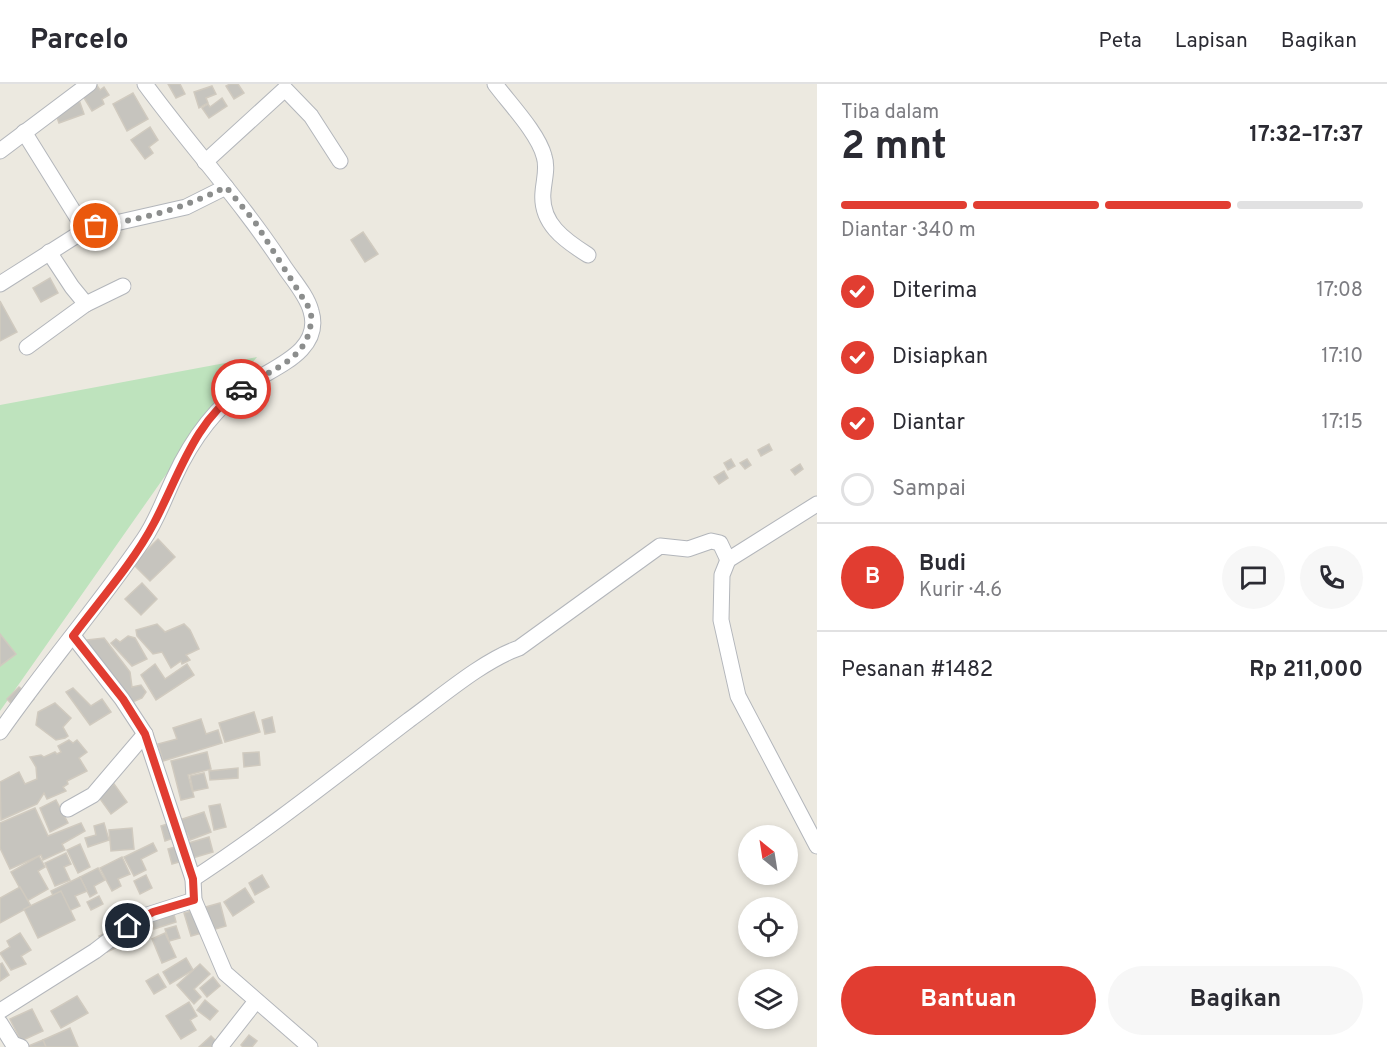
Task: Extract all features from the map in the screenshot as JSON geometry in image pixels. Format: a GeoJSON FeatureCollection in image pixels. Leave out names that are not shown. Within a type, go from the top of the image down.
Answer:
{"type":"FeatureCollection","features":[{"type":"Feature","properties":{"kind":"street"},"geometry":{"type":"LineString","coordinates":[[0,151],[89,84]]}},
{"type":"Feature","properties":{"kind":"street"},"geometry":{"type":"LineString","coordinates":[[0,732],[154,524],[192,444],[208,422],[230,396],[286,363],[305,346],[312,327],[311,311],[304,296],[255,222],[205,162],[146,84]]}},
{"type":"Feature","properties":{"kind":"street"},"geometry":{"type":"LineString","coordinates":[[495,84],[541,147],[546,165],[542,203],[552,225],[561,238],[588,255]]}},
{"type":"Feature","properties":{"kind":"street"},"geometry":{"type":"LineString","coordinates":[[205,162],[289,87],[340,161]]}},
{"type":"Feature","properties":{"kind":"street"},"geometry":{"type":"LineString","coordinates":[[24,132],[85,230]]}},
{"type":"Feature","properties":{"kind":"street"},"geometry":{"type":"LineString","coordinates":[[0,284],[85,230],[186,207],[226,187]]}},
{"type":"Feature","properties":{"kind":"street"},"geometry":{"type":"LineString","coordinates":[[49,252],[86,304]]}},
{"type":"Feature","properties":{"kind":"street"},"geometry":{"type":"LineString","coordinates":[[27,347],[86,304],[123,286]]}},
{"type":"Feature","properties":{"kind":"street"},"geometry":{"type":"LineString","coordinates":[[817,504],[728,560],[722,574],[721,620],[738,696],[817,846]]}},
{"type":"Feature","properties":{"kind":"street"},"geometry":{"type":"LineString","coordinates":[[193,879],[235,852],[444,695],[506,652],[519,648],[660,546],[688,549],[711,541],[720,543],[728,560]]}},
{"type":"Feature","properties":{"kind":"street"},"geometry":{"type":"LineString","coordinates":[[73,636],[123,699],[145,734],[193,879],[194,900],[225,973],[256,1001],[288,1025],[310,1047]]}},
{"type":"Feature","properties":{"kind":"street"},"geometry":{"type":"LineString","coordinates":[[68,809],[93,795],[145,734]]}},
{"type":"Feature","properties":{"kind":"street"},"geometry":{"type":"LineString","coordinates":[[0,1011],[95,951],[138,918],[194,900]]}},
{"type":"Feature","properties":{"kind":"street"},"geometry":{"type":"LineString","coordinates":[[220,1047],[256,1001]]}},
{"type":"Feature","properties":{"kind":"street"},"geometry":{"type":"LineString","coordinates":[[0,1023],[13,1044],[21,1047]]}},
{"type":"Feature","properties":{"kind":"green space"},"geometry":{"type":"Polygon","coordinates":[[[257,357],[191,439],[0,711],[0,405],[257,357]]]}},
{"type":"Feature","properties":{"kind":"building"},"geometry":{"type":"Polygon","coordinates":[[[96,84],[100,90],[104,87],[109,95],[102,99],[104,104],[92,111],[78,88],[96,84]]]}},
{"type":"Feature","properties":{"kind":"building"},"geometry":{"type":"Polygon","coordinates":[[[168,84],[180,84],[185,94],[176,98],[168,84]]]}},
{"type":"Feature","properties":{"kind":"building"},"geometry":{"type":"Polygon","coordinates":[[[238,84],[244,93],[234,99],[226,86],[238,84]]]}},
{"type":"Feature","properties":{"kind":"building"},"geometry":{"type":"Polygon","coordinates":[[[212,86],[216,94],[206,98],[208,103],[199,108],[194,92],[212,86]]]}},
{"type":"Feature","properties":{"kind":"building"},"geometry":{"type":"Polygon","coordinates":[[[133,93],[148,119],[127,131],[113,104],[133,93]]]}},
{"type":"Feature","properties":{"kind":"building"},"geometry":{"type":"Polygon","coordinates":[[[77,94],[84,114],[59,123],[52,103],[77,94]]]}},
{"type":"Feature","properties":{"kind":"building"},"geometry":{"type":"Polygon","coordinates":[[[222,98],[227,106],[209,118],[202,108],[208,104],[210,107],[222,98]]]}},
{"type":"Feature","properties":{"kind":"building"},"geometry":{"type":"Polygon","coordinates":[[[150,127],[158,140],[149,147],[153,153],[145,159],[131,140],[150,127]]]}},
{"type":"Feature","properties":{"kind":"building"},"geometry":{"type":"Polygon","coordinates":[[[363,232],[378,254],[365,262],[351,240],[363,232]]]}},
{"type":"Feature","properties":{"kind":"building"},"geometry":{"type":"Polygon","coordinates":[[[50,278],[58,293],[41,302],[33,288],[50,278]]]}},
{"type":"Feature","properties":{"kind":"building"},"geometry":{"type":"Polygon","coordinates":[[[0,301],[17,332],[0,341],[0,301]]]}},
{"type":"Feature","properties":{"kind":"building"},"geometry":{"type":"Polygon","coordinates":[[[769,444],[772,450],[761,456],[758,450],[769,444]]]}},
{"type":"Feature","properties":{"kind":"building"},"geometry":{"type":"Polygon","coordinates":[[[731,459],[735,466],[728,470],[724,463],[731,459]]]}},
{"type":"Feature","properties":{"kind":"building"},"geometry":{"type":"Polygon","coordinates":[[[747,459],[751,465],[745,469],[740,463],[747,459]]]}},
{"type":"Feature","properties":{"kind":"building"},"geometry":{"type":"Polygon","coordinates":[[[800,464],[803,469],[795,475],[791,470],[800,464]]]}},
{"type":"Feature","properties":{"kind":"building"},"geometry":{"type":"Polygon","coordinates":[[[724,471],[728,478],[719,484],[714,477],[724,471]]]}},
{"type":"Feature","properties":{"kind":"building"},"geometry":{"type":"Polygon","coordinates":[[[158,539],[175,557],[150,581],[133,564],[158,539]]]}},
{"type":"Feature","properties":{"kind":"building"},"geometry":{"type":"Polygon","coordinates":[[[142,583],[157,599],[141,615],[125,599],[142,583]]]}},
{"type":"Feature","properties":{"kind":"building"},"geometry":{"type":"Polygon","coordinates":[[[157,624],[165,632],[184,624],[190,630],[199,649],[186,655],[190,660],[182,664],[181,661],[171,668],[162,652],[153,654],[137,636],[136,630],[157,624]]]}},
{"type":"Feature","properties":{"kind":"building"},"geometry":{"type":"Polygon","coordinates":[[[0,634],[16,654],[0,666],[0,634]]]}},
{"type":"Feature","properties":{"kind":"building"},"geometry":{"type":"Polygon","coordinates":[[[128,636],[135,638],[147,659],[132,666],[111,643],[116,639],[120,642],[128,636]]]}},
{"type":"Feature","properties":{"kind":"building"},"geometry":{"type":"Polygon","coordinates":[[[104,638],[130,672],[132,687],[141,685],[146,692],[142,698],[121,707],[80,646],[87,640],[104,638]]]}},
{"type":"Feature","properties":{"kind":"building"},"geometry":{"type":"Polygon","coordinates":[[[155,664],[165,679],[187,664],[194,675],[156,700],[141,675],[155,664]]]}},
{"type":"Feature","properties":{"kind":"building"},"geometry":{"type":"Polygon","coordinates":[[[19,687],[34,699],[19,712],[7,699],[19,687]]]}},
{"type":"Feature","properties":{"kind":"building"},"geometry":{"type":"Polygon","coordinates":[[[73,688],[91,706],[102,699],[111,712],[90,725],[66,692],[73,688]]]}},
{"type":"Feature","properties":{"kind":"building"},"geometry":{"type":"Polygon","coordinates":[[[55,703],[71,718],[63,727],[68,736],[56,740],[36,725],[38,712],[55,703]]]}},
{"type":"Feature","properties":{"kind":"building"},"geometry":{"type":"Polygon","coordinates":[[[254,712],[260,732],[225,742],[219,723],[254,712]]]}},
{"type":"Feature","properties":{"kind":"building"},"geometry":{"type":"Polygon","coordinates":[[[272,717],[275,732],[265,734],[262,720],[272,717]]]}},
{"type":"Feature","properties":{"kind":"building"},"geometry":{"type":"Polygon","coordinates":[[[201,719],[206,734],[218,730],[222,743],[163,761],[158,744],[177,739],[173,728],[201,719]]]}},
{"type":"Feature","properties":{"kind":"building"},"geometry":{"type":"Polygon","coordinates":[[[69,740],[73,743],[77,740],[87,752],[79,758],[87,771],[67,781],[68,784],[63,787],[66,791],[47,799],[44,793],[37,804],[1,820],[0,782],[19,772],[25,784],[37,779],[36,767],[30,757],[41,755],[44,757],[55,752],[57,754],[61,752],[58,746],[69,740]]]}},
{"type":"Feature","properties":{"kind":"building"},"geometry":{"type":"Polygon","coordinates":[[[207,752],[211,769],[188,775],[194,797],[181,800],[171,761],[207,752]]]}},
{"type":"Feature","properties":{"kind":"building"},"geometry":{"type":"Polygon","coordinates":[[[259,752],[260,765],[244,767],[243,753],[259,752]]]}},
{"type":"Feature","properties":{"kind":"building"},"geometry":{"type":"Polygon","coordinates":[[[238,768],[238,778],[210,780],[209,771],[238,768]]]}},
{"type":"Feature","properties":{"kind":"building"},"geometry":{"type":"Polygon","coordinates":[[[204,773],[208,788],[193,791],[190,776],[204,773]]]}},
{"type":"Feature","properties":{"kind":"building"},"geometry":{"type":"Polygon","coordinates":[[[114,784],[127,802],[111,814],[98,796],[114,784]]]}},
{"type":"Feature","properties":{"kind":"building"},"geometry":{"type":"Polygon","coordinates":[[[56,800],[68,823],[50,832],[40,808],[56,800]]]}},
{"type":"Feature","properties":{"kind":"building"},"geometry":{"type":"Polygon","coordinates":[[[220,804],[226,827],[214,830],[209,806],[220,804]]]}},
{"type":"Feature","properties":{"kind":"building"},"geometry":{"type":"Polygon","coordinates":[[[35,808],[48,836],[81,823],[85,831],[62,844],[65,850],[43,860],[41,855],[10,869],[0,848],[0,823],[35,808]]]}},
{"type":"Feature","properties":{"kind":"building"},"geometry":{"type":"Polygon","coordinates":[[[204,812],[211,832],[190,840],[187,833],[165,841],[161,826],[204,812]]]}},
{"type":"Feature","properties":{"kind":"building"},"geometry":{"type":"Polygon","coordinates":[[[104,823],[109,840],[88,847],[85,838],[96,835],[94,826],[104,823]]]}},
{"type":"Feature","properties":{"kind":"building"},"geometry":{"type":"Polygon","coordinates":[[[132,828],[134,849],[111,851],[109,830],[132,828]]]}},
{"type":"Feature","properties":{"kind":"building"},"geometry":{"type":"Polygon","coordinates":[[[209,837],[213,852],[172,864],[168,849],[209,837]]]}},
{"type":"Feature","properties":{"kind":"building"},"geometry":{"type":"Polygon","coordinates":[[[153,843],[157,851],[141,859],[146,870],[134,876],[124,857],[153,843]]]}},
{"type":"Feature","properties":{"kind":"building"},"geometry":{"type":"Polygon","coordinates":[[[80,844],[90,867],[78,873],[67,850],[80,844]]]}},
{"type":"Feature","properties":{"kind":"building"},"geometry":{"type":"Polygon","coordinates":[[[66,853],[71,864],[64,867],[70,880],[55,886],[45,863],[66,853]]]}},
{"type":"Feature","properties":{"kind":"building"},"geometry":{"type":"Polygon","coordinates":[[[39,856],[45,867],[38,871],[48,889],[27,901],[11,872],[39,856]]]}},
{"type":"Feature","properties":{"kind":"building"},"geometry":{"type":"Polygon","coordinates":[[[122,857],[130,874],[118,879],[121,886],[112,891],[100,868],[122,857]]]}},
{"type":"Feature","properties":{"kind":"building"},"geometry":{"type":"Polygon","coordinates":[[[98,868],[105,880],[94,886],[97,893],[90,897],[80,877],[98,868]]]}},
{"type":"Feature","properties":{"kind":"building"},"geometry":{"type":"Polygon","coordinates":[[[146,875],[152,888],[140,894],[134,881],[146,875]]]}},
{"type":"Feature","properties":{"kind":"building"},"geometry":{"type":"Polygon","coordinates":[[[262,875],[269,887],[255,895],[249,883],[262,875]]]}},
{"type":"Feature","properties":{"kind":"building"},"geometry":{"type":"Polygon","coordinates":[[[80,877],[87,891],[75,896],[80,906],[62,914],[51,891],[80,877]]]}},
{"type":"Feature","properties":{"kind":"building"},"geometry":{"type":"Polygon","coordinates":[[[20,887],[31,906],[0,923],[0,898],[20,887]]]}},
{"type":"Feature","properties":{"kind":"building"},"geometry":{"type":"Polygon","coordinates":[[[245,888],[254,902],[233,916],[224,902],[245,888]]]}},
{"type":"Feature","properties":{"kind":"building"},"geometry":{"type":"Polygon","coordinates":[[[61,891],[75,920],[38,938],[24,909],[61,891]]]}},
{"type":"Feature","properties":{"kind":"building"},"geometry":{"type":"Polygon","coordinates":[[[99,896],[103,904],[91,910],[87,902],[99,896]]]}},
{"type":"Feature","properties":{"kind":"building"},"geometry":{"type":"Polygon","coordinates":[[[220,903],[226,926],[191,936],[184,913],[220,903]]]}},
{"type":"Feature","properties":{"kind":"building"},"geometry":{"type":"Polygon","coordinates":[[[173,911],[176,922],[154,929],[151,918],[173,911]]]}},
{"type":"Feature","properties":{"kind":"building"},"geometry":{"type":"Polygon","coordinates":[[[141,913],[149,931],[130,939],[122,921],[141,913]]]}},
{"type":"Feature","properties":{"kind":"building"},"geometry":{"type":"Polygon","coordinates":[[[176,926],[180,938],[169,941],[165,929],[176,926]]]}},
{"type":"Feature","properties":{"kind":"building"},"geometry":{"type":"Polygon","coordinates":[[[116,928],[124,944],[107,952],[99,936],[116,928]]]}},
{"type":"Feature","properties":{"kind":"building"},"geometry":{"type":"Polygon","coordinates":[[[20,933],[31,950],[21,956],[26,964],[11,970],[0,953],[10,947],[7,941],[20,933]]]}},
{"type":"Feature","properties":{"kind":"building"},"geometry":{"type":"Polygon","coordinates":[[[165,933],[176,957],[162,963],[152,939],[165,933]]]}},
{"type":"Feature","properties":{"kind":"building"},"geometry":{"type":"Polygon","coordinates":[[[186,958],[193,970],[170,984],[163,972],[186,958]]]}},
{"type":"Feature","properties":{"kind":"building"},"geometry":{"type":"Polygon","coordinates":[[[2,963],[9,975],[0,981],[0,964],[2,963]]]}},
{"type":"Feature","properties":{"kind":"building"},"geometry":{"type":"Polygon","coordinates":[[[200,964],[210,974],[194,989],[201,997],[194,1004],[177,985],[200,964]]]}},
{"type":"Feature","properties":{"kind":"building"},"geometry":{"type":"Polygon","coordinates":[[[158,974],[166,987],[154,994],[146,981],[158,974]]]}},
{"type":"Feature","properties":{"kind":"building"},"geometry":{"type":"Polygon","coordinates":[[[213,977],[220,986],[207,997],[200,988],[213,977]]]}},
{"type":"Feature","properties":{"kind":"building"},"geometry":{"type":"Polygon","coordinates":[[[77,996],[88,1013],[61,1028],[51,1011],[77,996]]]}},
{"type":"Feature","properties":{"kind":"building"},"geometry":{"type":"Polygon","coordinates":[[[205,1000],[218,1011],[210,1020],[197,1010],[205,1000]]]}},
{"type":"Feature","properties":{"kind":"building"},"geometry":{"type":"Polygon","coordinates":[[[189,1002],[197,1016],[190,1020],[196,1030],[181,1039],[166,1016],[189,1002]]]}},
{"type":"Feature","properties":{"kind":"building"},"geometry":{"type":"Polygon","coordinates":[[[32,1009],[43,1031],[21,1041],[10,1019],[32,1009]]]}},
{"type":"Feature","properties":{"kind":"building"},"geometry":{"type":"Polygon","coordinates":[[[70,1028],[78,1047],[46,1047],[43,1040],[70,1028]]]}},
{"type":"Feature","properties":{"kind":"building"},"geometry":{"type":"Polygon","coordinates":[[[249,1035],[257,1041],[252,1047],[243,1047],[241,1045],[249,1035]]]}},
{"type":"Feature","properties":{"kind":"building"},"geometry":{"type":"Polygon","coordinates":[[[211,1036],[222,1047],[199,1047],[211,1036]]]}},
{"type":"Feature","properties":{"kind":"building"},"geometry":{"type":"Polygon","coordinates":[[[43,1040],[46,1047],[26,1047],[43,1040]]]}},
{"type":"Feature","properties":{"kind":"way so far"},"geometry":{"type":"LineString","coordinates":[[96,226],[140,219],[186,207],[226,187],[255,222],[304,296],[311,311],[312,327],[305,346],[286,363],[241,389]]}},
{"type":"Feature","properties":{"kind":"route"},"geometry":{"type":"LineString","coordinates":[[128,926],[138,918],[153,912],[194,900],[193,879],[145,734],[123,699],[73,636],[154,524],[174,477],[192,444],[230,396],[241,389]]}}]}
